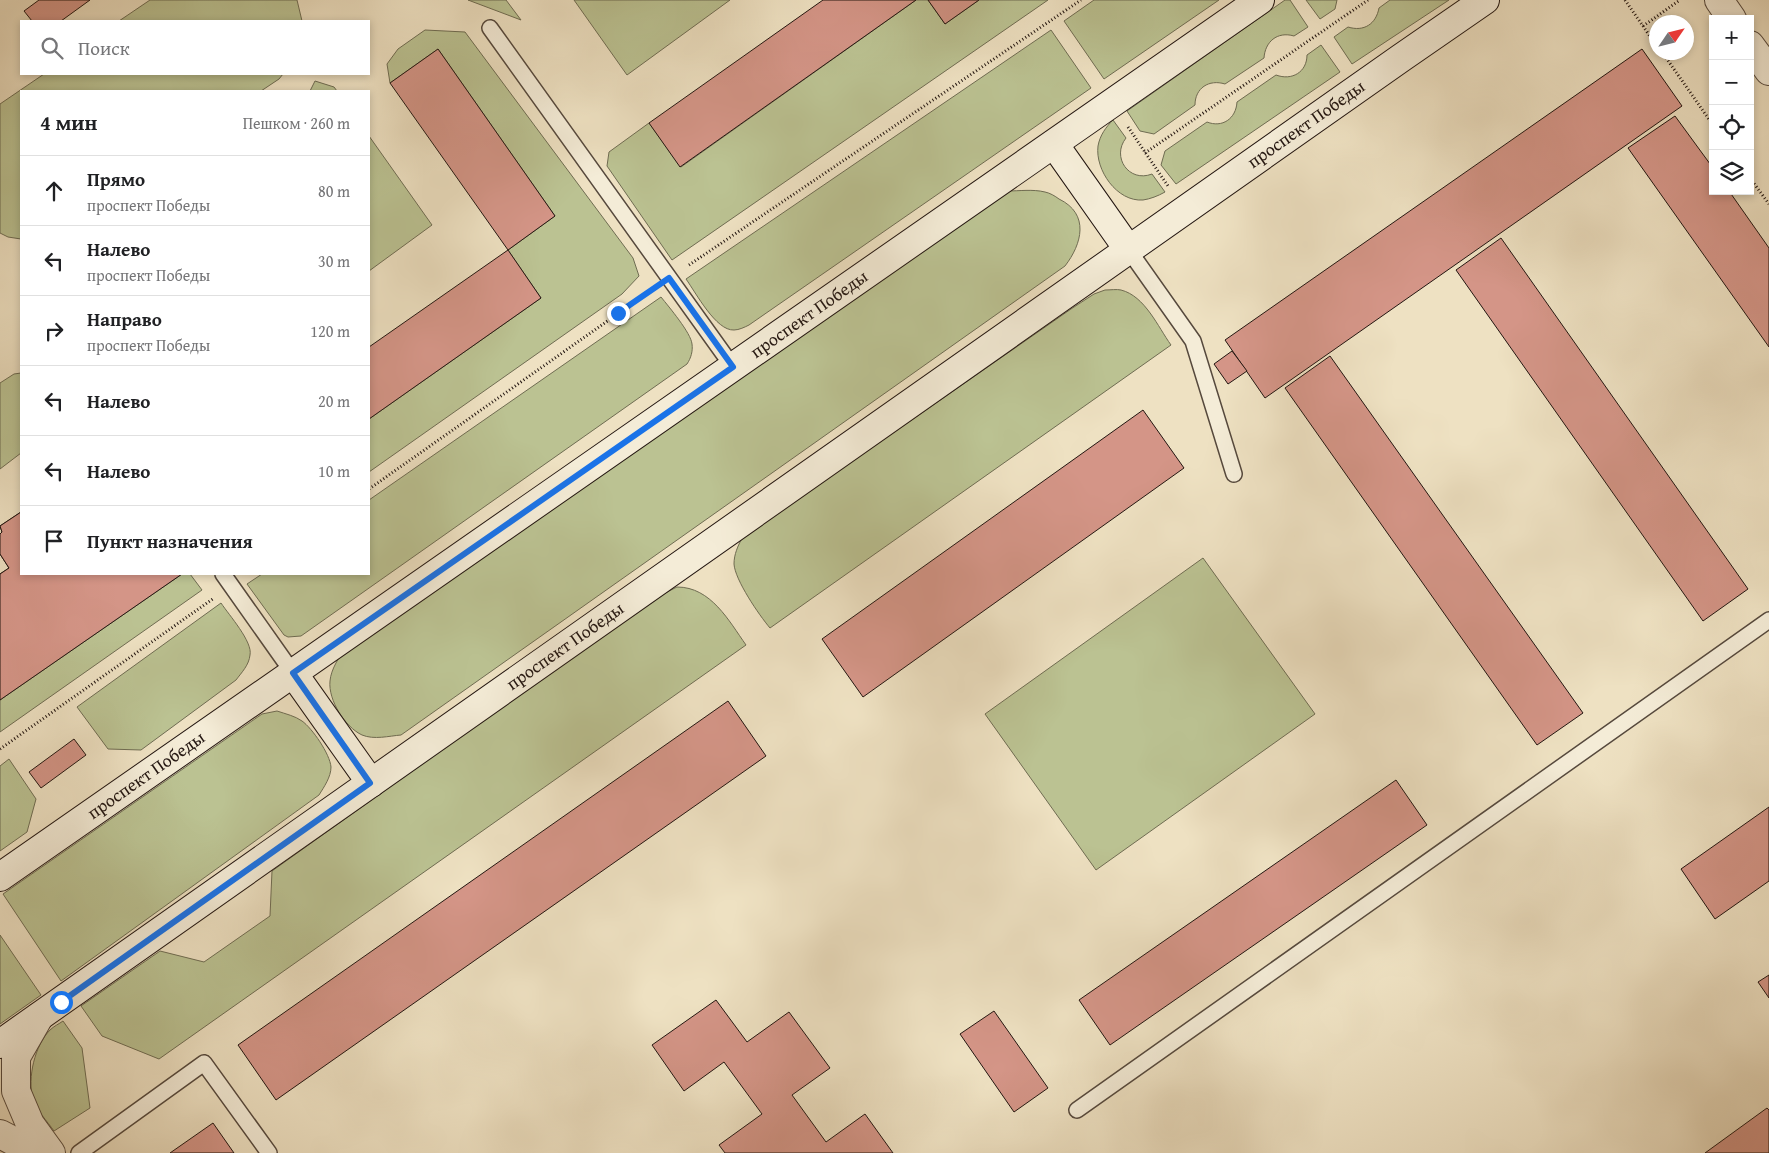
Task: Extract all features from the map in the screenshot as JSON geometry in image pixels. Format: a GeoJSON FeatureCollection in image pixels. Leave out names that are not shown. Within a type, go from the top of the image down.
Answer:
{"type":"FeatureCollection","features":[{"type":"Feature","properties":{"kind":"main road","name":"проспект Победы"},"geometry":{"type":"LineString","coordinates":[[0,877],[1260,0]]}},
{"type":"Feature","properties":{"kind":"main road","name":"проспект Победы"},"geometry":{"type":"LineString","coordinates":[[0,1044],[1485,0]]}},
{"type":"Feature","properties":{"kind":"main road"},"geometry":{"type":"LineString","coordinates":[[1719,0],[1729,15]]}},
{"type":"Feature","properties":{"kind":"main road"},"geometry":{"type":"LineString","coordinates":[[1754,50],[1769,71]]}},
{"type":"Feature","properties":{"kind":"main road"},"geometry":{"type":"LineString","coordinates":[[1054,144],[1128,250]]}},
{"type":"Feature","properties":{"kind":"main road"},"geometry":{"type":"LineString","coordinates":[[293,673],[370,783]]}},
{"type":"Feature","properties":{"kind":"main road"},"geometry":{"type":"LineString","coordinates":[[39,1017],[16,1057],[16,1091],[30,1124],[51,1153]]}},
{"type":"Feature","properties":{"kind":"main road"},"geometry":{"type":"LineString","coordinates":[[0,1134],[36,1153]]}},
{"type":"Feature","properties":{"kind":"lane"},"geometry":{"type":"LineString","coordinates":[[490,28],[733,367]]}},
{"type":"Feature","properties":{"kind":"lane"},"geometry":{"type":"LineString","coordinates":[[1128,250],[1192,341],[1234,474]]}},
{"type":"Feature","properties":{"kind":"lane"},"geometry":{"type":"LineString","coordinates":[[227,580],[293,673]]}},
{"type":"Feature","properties":{"kind":"lane"},"geometry":{"type":"LineString","coordinates":[[1077,1110],[1769,620]]}},
{"type":"Feature","properties":{"kind":"lane"},"geometry":{"type":"LineString","coordinates":[[78,1153],[204,1063],[269,1153]]}},
{"type":"Feature","properties":{"kind":"path"},"geometry":{"type":"LineString","coordinates":[[370,488],[669,278],[1080,0]]}},
{"type":"Feature","properties":{"kind":"path"},"geometry":{"type":"LineString","coordinates":[[1145,152],[1368,0]]}},
{"type":"Feature","properties":{"kind":"path"},"geometry":{"type":"LineString","coordinates":[[1624,0],[1649,35]]}},
{"type":"Feature","properties":{"kind":"path"},"geometry":{"type":"LineString","coordinates":[[1643,26],[1680,0]]}},
{"type":"Feature","properties":{"kind":"path"},"geometry":{"type":"LineString","coordinates":[[1668,60],[1709,119]]}},
{"type":"Feature","properties":{"kind":"path"},"geometry":{"type":"LineString","coordinates":[[1125,123],[1170,189]]}},
{"type":"Feature","properties":{"kind":"path"},"geometry":{"type":"LineString","coordinates":[[1754,183],[1769,204]]}},
{"type":"Feature","properties":{"kind":"path"},"geometry":{"type":"LineString","coordinates":[[0,749],[227,580]]}},
{"type":"Feature","properties":{"kind":"green space"},"geometry":{"type":"Polygon","coordinates":[[[150,0],[297,0],[302,20],[120,20],[150,0]]]}},
{"type":"Feature","properties":{"kind":"green space"},"geometry":{"type":"Polygon","coordinates":[[[468,0],[506,0],[521,20],[468,0]]]}},
{"type":"Feature","properties":{"kind":"green space"},"geometry":{"type":"Polygon","coordinates":[[[574,0],[730,0],[627,75],[574,0]]]}},
{"type":"Feature","properties":{"kind":"green space"},"geometry":{"type":"Polygon","coordinates":[[[916,0],[928,0],[945,24],[979,0],[1048,0],[672,260],[607,166],[609,152],[649,123],[681,167],[916,0]]]}},
{"type":"Feature","properties":{"kind":"green space"},"geometry":{"type":"Polygon","coordinates":[[[1094,0],[1219,0],[1104,79],[1064,21],[1094,0]]]}},
{"type":"Feature","properties":{"kind":"green space"},"geometry":{"type":"Polygon","coordinates":[[[1285,0],[1290,0],[1308,27],[1294,36],[1282,35],[1273,39],[1267,47],[1264,58],[1225,84],[1214,83],[1204,86],[1197,94],[1195,105],[1154,134],[1140,131],[1127,111],[1285,0]]]}},
{"type":"Feature","properties":{"kind":"green space"},"geometry":{"type":"Polygon","coordinates":[[[1306,0],[1337,0],[1335,9],[1320,19],[1306,0]]]}},
{"type":"Feature","properties":{"kind":"green space"},"geometry":{"type":"Polygon","coordinates":[[[1390,0],[1449,0],[1352,64],[1334,37],[1348,27],[1359,28],[1368,25],[1375,18],[1379,8],[1390,0]]]}},
{"type":"Feature","properties":{"kind":"green space"},"geometry":{"type":"Polygon","coordinates":[[[425,30],[465,32],[633,258],[639,276],[622,294],[370,471],[370,418],[541,298],[508,250],[555,216],[438,49],[390,83],[387,64],[398,49],[425,30]]]}},
{"type":"Feature","properties":{"kind":"green space"},"geometry":{"type":"Polygon","coordinates":[[[1051,30],[1091,88],[749,325],[736,330],[727,329],[714,318],[686,279],[1051,30]]]}},
{"type":"Feature","properties":{"kind":"green space"},"geometry":{"type":"Polygon","coordinates":[[[1321,45],[1340,72],[1176,184],[1161,165],[1165,151],[1207,122],[1218,124],[1227,121],[1234,113],[1237,102],[1276,75],[1288,77],[1298,74],[1304,66],[1307,55],[1321,45]]]}},
{"type":"Feature","properties":{"kind":"green space"},"geometry":{"type":"Polygon","coordinates":[[[43,75],[282,75],[262,90],[21,90],[43,75]]]}},
{"type":"Feature","properties":{"kind":"green space"},"geometry":{"type":"Polygon","coordinates":[[[315,81],[334,87],[336,90],[310,90],[315,81]]]}},
{"type":"Feature","properties":{"kind":"green space"},"geometry":{"type":"Polygon","coordinates":[[[20,90],[20,239],[8,237],[0,233],[0,104],[20,90]]]}},
{"type":"Feature","properties":{"kind":"green space"},"geometry":{"type":"Polygon","coordinates":[[[1113,120],[1126,138],[1120,153],[1125,166],[1136,175],[1152,174],[1165,192],[1146,200],[1133,199],[1125,196],[1110,183],[1100,165],[1098,146],[1100,138],[1113,120]]]}},
{"type":"Feature","properties":{"kind":"green space"},"geometry":{"type":"Polygon","coordinates":[[[370,137],[432,225],[370,270],[370,137]]]}},
{"type":"Feature","properties":{"kind":"green space"},"geometry":{"type":"Polygon","coordinates":[[[1031,190],[1047,192],[1069,205],[1079,221],[1080,230],[1076,248],[1065,266],[401,735],[371,737],[362,735],[344,719],[332,696],[330,681],[334,668],[344,649],[1007,191],[1031,190]]]}},
{"type":"Feature","properties":{"kind":"green space"},"geometry":{"type":"Polygon","coordinates":[[[1105,290],[1121,290],[1130,293],[1144,305],[1171,345],[770,628],[748,597],[735,571],[735,557],[742,538],[1071,309],[1094,294],[1105,290]]]}},
{"type":"Feature","properties":{"kind":"green space"},"geometry":{"type":"Polygon","coordinates":[[[661,297],[688,333],[691,339],[692,352],[687,364],[301,636],[288,637],[284,635],[247,584],[260,575],[370,575],[370,499],[661,297]]]}},
{"type":"Feature","properties":{"kind":"green space"},"geometry":{"type":"Polygon","coordinates":[[[20,373],[20,454],[0,469],[0,383],[14,374],[20,373]]]}},
{"type":"Feature","properties":{"kind":"green space"},"geometry":{"type":"Polygon","coordinates":[[[1203,558],[1315,714],[1096,870],[985,714],[1203,558]]]}},
{"type":"Feature","properties":{"kind":"green space"},"geometry":{"type":"Polygon","coordinates":[[[181,575],[191,575],[202,590],[0,732],[0,700],[181,575]]]}},
{"type":"Feature","properties":{"kind":"green space"},"geometry":{"type":"Polygon","coordinates":[[[677,587],[700,593],[709,599],[726,616],[746,645],[159,1059],[102,1036],[81,1006],[160,951],[204,962],[270,916],[272,871],[653,599],[677,587]]]}},
{"type":"Feature","properties":{"kind":"green space"},"geometry":{"type":"Polygon","coordinates":[[[221,603],[244,636],[250,650],[248,662],[241,674],[236,680],[141,750],[108,749],[77,707],[221,603]]]}},
{"type":"Feature","properties":{"kind":"green space"},"geometry":{"type":"Polygon","coordinates":[[[277,711],[306,724],[327,755],[331,771],[319,795],[61,981],[3,894],[262,714],[277,711]]]}},
{"type":"Feature","properties":{"kind":"green space"},"geometry":{"type":"Polygon","coordinates":[[[9,759],[36,799],[27,832],[0,851],[0,766],[9,759]]]}},
{"type":"Feature","properties":{"kind":"green space"},"geometry":{"type":"Polygon","coordinates":[[[0,935],[41,995],[0,1024],[0,935]]]}},
{"type":"Feature","properties":{"kind":"green space"},"geometry":{"type":"Polygon","coordinates":[[[63,1021],[82,1048],[90,1108],[54,1131],[33,1099],[31,1081],[36,1053],[40,1044],[52,1029],[63,1021]]]}},
{"type":"Feature","properties":{"kind":"building"},"geometry":{"type":"Polygon","coordinates":[[[39,0],[90,0],[62,20],[31,20],[24,11],[39,0]]]}},
{"type":"Feature","properties":{"kind":"building"},"geometry":{"type":"Polygon","coordinates":[[[823,0],[916,0],[680,167],[649,123],[823,0]]]}},
{"type":"Feature","properties":{"kind":"building"},"geometry":{"type":"Polygon","coordinates":[[[928,0],[979,0],[945,24],[928,0]]]}},
{"type":"Feature","properties":{"kind":"building"},"geometry":{"type":"Polygon","coordinates":[[[438,49],[555,216],[508,250],[390,83],[438,49]]]}},
{"type":"Feature","properties":{"kind":"building"},"geometry":{"type":"Polygon","coordinates":[[[1642,49],[1682,106],[1265,398],[1225,340],[1642,49]]]}},
{"type":"Feature","properties":{"kind":"building"},"geometry":{"type":"Polygon","coordinates":[[[1675,116],[1709,163],[1709,195],[1732,195],[1769,248],[1769,347],[1628,148],[1675,116]]]}},
{"type":"Feature","properties":{"kind":"building"},"geometry":{"type":"Polygon","coordinates":[[[1501,238],[1748,589],[1703,621],[1456,270],[1501,238]]]}},
{"type":"Feature","properties":{"kind":"building"},"geometry":{"type":"Polygon","coordinates":[[[508,250],[541,298],[370,418],[370,346],[508,250]]]}},
{"type":"Feature","properties":{"kind":"building"},"geometry":{"type":"Polygon","coordinates":[[[1232,351],[1247,371],[1228,384],[1214,364],[1232,351]]]}},
{"type":"Feature","properties":{"kind":"building"},"geometry":{"type":"Polygon","coordinates":[[[1330,356],[1583,713],[1537,745],[1285,388],[1330,356]]]}},
{"type":"Feature","properties":{"kind":"building"},"geometry":{"type":"Polygon","coordinates":[[[1143,410],[1184,468],[863,697],[822,639],[1143,410]]]}},
{"type":"Feature","properties":{"kind":"building"},"geometry":{"type":"Polygon","coordinates":[[[20,513],[20,575],[42,575],[23,588],[40,612],[0,639],[0,574],[9,568],[0,554],[0,534],[2,532],[0,526],[20,513]]]}},
{"type":"Feature","properties":{"kind":"building"},"geometry":{"type":"Polygon","coordinates":[[[20,513],[20,575],[181,575],[0,700],[0,574],[9,568],[0,554],[0,534],[2,532],[0,526],[20,513]]]}},
{"type":"Feature","properties":{"kind":"building"},"geometry":{"type":"Polygon","coordinates":[[[728,701],[766,756],[276,1100],[238,1045],[728,701]]]}},
{"type":"Feature","properties":{"kind":"building"},"geometry":{"type":"Polygon","coordinates":[[[74,739],[86,755],[41,788],[29,772],[74,739]]]}},
{"type":"Feature","properties":{"kind":"building"},"geometry":{"type":"Polygon","coordinates":[[[1396,780],[1427,825],[1110,1045],[1079,1000],[1396,780]]]}},
{"type":"Feature","properties":{"kind":"building"},"geometry":{"type":"Polygon","coordinates":[[[1769,807],[1769,881],[1715,919],[1681,869],[1769,807]]]}},
{"type":"Feature","properties":{"kind":"building"},"geometry":{"type":"Polygon","coordinates":[[[1769,975],[1769,998],[1758,982],[1769,975]]]}},
{"type":"Feature","properties":{"kind":"building"},"geometry":{"type":"Polygon","coordinates":[[[716,1000],[747,1042],[789,1012],[830,1068],[792,1095],[826,1142],[865,1114],[893,1153],[725,1153],[719,1145],[762,1114],[724,1062],[684,1091],[652,1045],[716,1000]]]}},
{"type":"Feature","properties":{"kind":"building"},"geometry":{"type":"Polygon","coordinates":[[[994,1011],[1048,1088],[1014,1112],[960,1034],[994,1011]]]}},
{"type":"Feature","properties":{"kind":"building"},"geometry":{"type":"Polygon","coordinates":[[[1767,1108],[1769,1110],[1769,1153],[1705,1153],[1767,1108]]]}},
{"type":"Feature","properties":{"kind":"building"},"geometry":{"type":"Polygon","coordinates":[[[213,1123],[234,1153],[170,1153],[213,1123]]]}},
{"type":"Feature","properties":{"kind":"route"},"geometry":{"type":"LineString","coordinates":[[61,1002],[370,783],[293,673],[733,367],[669,278],[618,313]]}}]}
